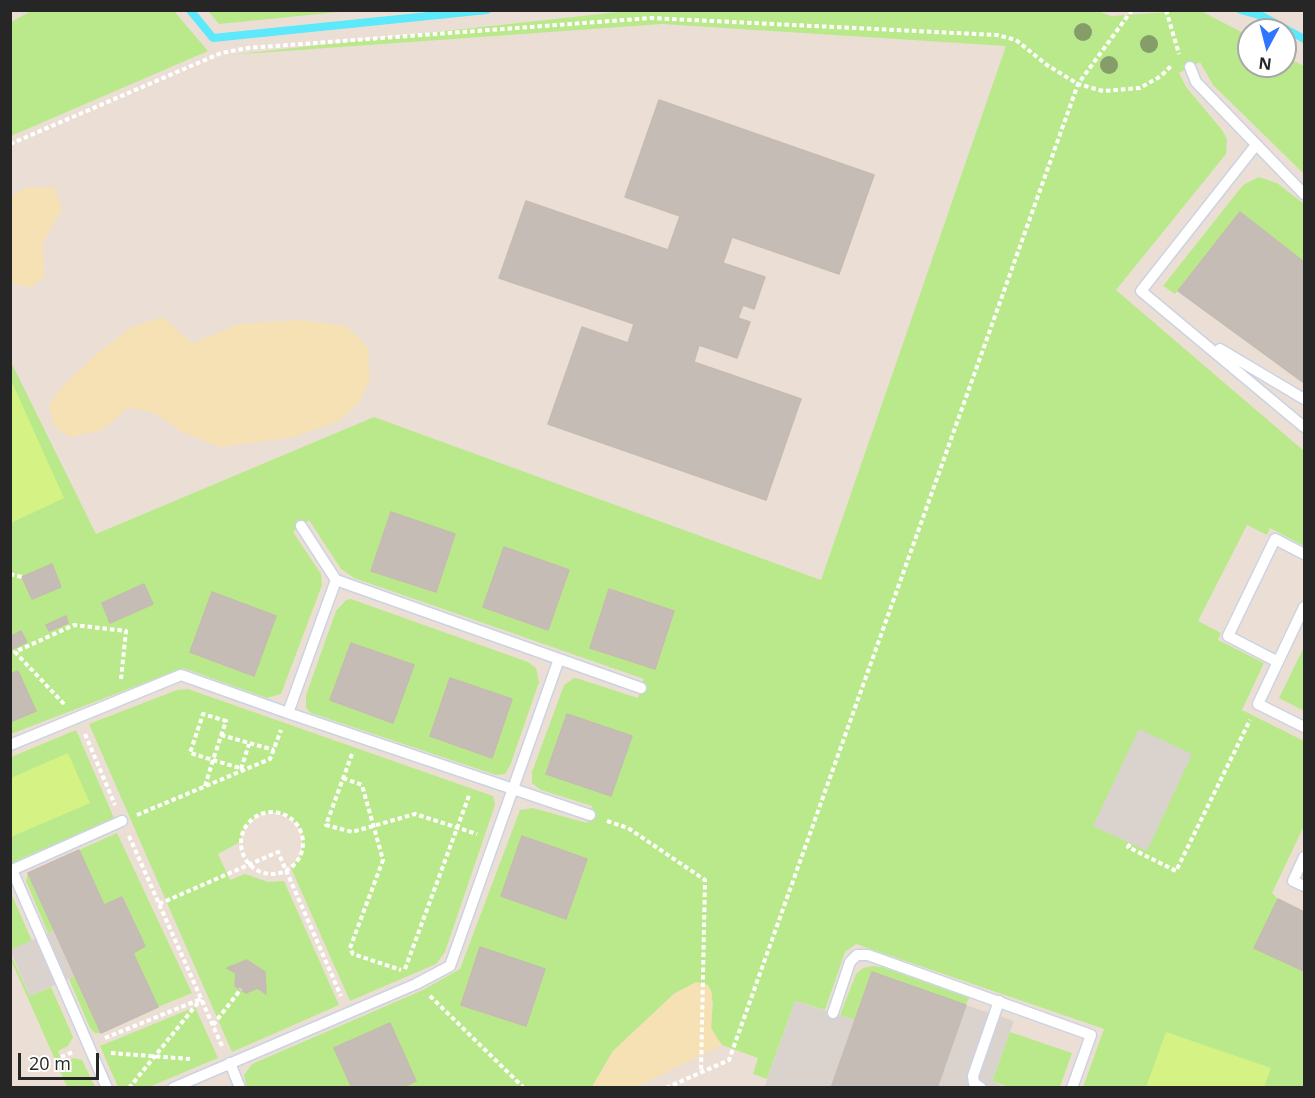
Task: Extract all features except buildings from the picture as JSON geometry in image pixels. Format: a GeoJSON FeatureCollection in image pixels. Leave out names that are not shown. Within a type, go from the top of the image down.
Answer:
{"type":"FeatureCollection","features":[{"type":"Feature","properties":{"kind":"lane"},"geometry":{"type":"LineString","coordinates":[[1190,67],[1196,82],[1305,194]]}},
{"type":"Feature","properties":{"kind":"lane"},"geometry":{"type":"LineString","coordinates":[[1256,145],[1141,291],[1305,427]]}},
{"type":"Feature","properties":{"kind":"lane"},"geometry":{"type":"LineString","coordinates":[[1191,332],[1305,399]]}},
{"type":"Feature","properties":{"kind":"lane"},"geometry":{"type":"LineString","coordinates":[[1285,410],[1305,420]]}},
{"type":"Feature","properties":{"kind":"lane"},"geometry":{"type":"LineString","coordinates":[[301,526],[336,580],[641,688]]}},
{"type":"Feature","properties":{"kind":"lane"},"geometry":{"type":"LineString","coordinates":[[1278,662],[1228,636],[1275,539],[1305,554]]}},
{"type":"Feature","properties":{"kind":"lane"},"geometry":{"type":"LineString","coordinates":[[288,713],[336,580]]}},
{"type":"Feature","properties":{"kind":"lane"},"geometry":{"type":"LineString","coordinates":[[1305,607],[1258,704],[1305,726]]}},
{"type":"Feature","properties":{"kind":"lane"},"geometry":{"type":"LineString","coordinates":[[173,1088],[445,971],[453,960],[559,659]]}},
{"type":"Feature","properties":{"kind":"lane"},"geometry":{"type":"LineString","coordinates":[[10,745],[181,675],[357,738],[590,815]]}},
{"type":"Feature","properties":{"kind":"lane"},"geometry":{"type":"LineString","coordinates":[[107,1088],[12,870],[122,821]]}},
{"type":"Feature","properties":{"kind":"lane"},"geometry":{"type":"LineString","coordinates":[[1305,857],[1293,881],[1305,886]]}},
{"type":"Feature","properties":{"kind":"lane"},"geometry":{"type":"LineString","coordinates":[[833,1013],[850,962],[857,956],[868,955],[1091,1035],[1072,1088]]}},
{"type":"Feature","properties":{"kind":"lane"},"geometry":{"type":"LineString","coordinates":[[981,1088],[974,1083],[973,1076],[999,1001]]}},
{"type":"Feature","properties":{"kind":"lane"},"geometry":{"type":"LineString","coordinates":[[230,1064],[240,1088]]}},
{"type":"Feature","properties":{"kind":"path"},"geometry":{"type":"LineString","coordinates":[[666,1088],[729,1060],[1078,84],[1132,10]]}},
{"type":"Feature","properties":{"kind":"path"},"geometry":{"type":"LineString","coordinates":[[1166,10],[1184,70],[1196,82]]}},
{"type":"Feature","properties":{"kind":"path"},"geometry":{"type":"LineString","coordinates":[[10,144],[221,53],[248,48],[651,18],[997,35],[1016,40],[1078,84],[1103,91],[1140,88],[1161,76],[1180,57]]}},
{"type":"Feature","properties":{"kind":"path"},"geometry":{"type":"LineString","coordinates":[[90,1049],[230,1064],[78,717],[15,652],[74,625],[126,631],[119,700]]}},
{"type":"Feature","properties":{"kind":"path"},"geometry":{"type":"LineString","coordinates":[[1130,844],[1128,847],[1176,871],[1258,704]]}},
{"type":"Feature","properties":{"kind":"path"},"geometry":{"type":"LineString","coordinates":[[122,821],[270,759],[288,713]]}},
{"type":"Feature","properties":{"kind":"path"},"geometry":{"type":"LineString","coordinates":[[205,786],[213,760],[221,735],[226,721],[203,714],[190,753],[213,760],[242,769]]}},
{"type":"Feature","properties":{"kind":"path"},"geometry":{"type":"LineString","coordinates":[[221,735],[274,750]]}},
{"type":"Feature","properties":{"kind":"path"},"geometry":{"type":"LineString","coordinates":[[357,738],[326,825],[352,832],[415,814],[495,840]]}},
{"type":"Feature","properties":{"kind":"path"},"geometry":{"type":"LineString","coordinates":[[242,769],[249,744]]}},
{"type":"Feature","properties":{"kind":"path"},"geometry":{"type":"LineString","coordinates":[[343,778],[362,785],[383,860],[350,948],[353,954],[404,971],[524,1088]]}},
{"type":"Feature","properties":{"kind":"path"},"geometry":{"type":"LineString","coordinates":[[404,971],[475,778]]}},
{"type":"Feature","properties":{"kind":"path"},"geometry":{"type":"LineString","coordinates":[[278,812],[296,823],[304,843],[296,863],[286,871],[269,874],[250,865],[242,853],[242,831],[257,815],[278,812]]}},
{"type":"Feature","properties":{"kind":"path"},"geometry":{"type":"LineString","coordinates":[[590,815],[628,828],[705,880],[701,1072]]}},
{"type":"Feature","properties":{"kind":"path"},"geometry":{"type":"LineString","coordinates":[[159,904],[278,852],[349,1013]]}},
{"type":"Feature","properties":{"kind":"path"},"geometry":{"type":"LineString","coordinates":[[213,1025],[241,989]]}},
{"type":"Feature","properties":{"kind":"path"},"geometry":{"type":"LineString","coordinates":[[61,1057],[90,1049],[201,999]]}},
{"type":"Feature","properties":{"kind":"path"},"geometry":{"type":"LineString","coordinates":[[129,1088],[201,999]]}},
{"type":"Feature","properties":{"kind":"green space"},"geometry":{"type":"Polygon","coordinates":[[[33,10],[174,11],[208,51],[11,136],[11,22],[33,10]]]}},
{"type":"Feature","properties":{"kind":"green space"},"geometry":{"type":"Polygon","coordinates":[[[636,10],[1095,10],[1111,16],[1199,10],[1237,30],[1237,78],[1297,78],[1297,62],[1304,66],[1304,174],[1213,85],[1200,62],[1179,73],[1186,87],[1222,130],[1227,139],[1226,154],[1116,290],[1304,451],[1304,546],[1270,528],[1267,535],[1247,525],[1198,621],[1221,633],[1218,640],[1264,663],[1242,710],[1304,741],[1304,826],[1272,893],[1278,899],[1254,948],[1304,971],[1304,1087],[1083,1087],[1104,1029],[856,944],[845,952],[825,1010],[795,1001],[767,1079],[753,1074],[758,1058],[722,1045],[714,1036],[711,1028],[713,1001],[675,993],[613,1051],[592,1087],[247,1087],[244,1075],[252,1064],[423,990],[460,969],[520,810],[533,808],[587,823],[592,806],[541,790],[532,783],[532,772],[564,685],[574,678],[638,698],[644,679],[354,578],[341,569],[309,520],[293,532],[321,574],[322,585],[281,694],[267,698],[183,668],[11,734],[10,360],[96,534],[374,417],[821,580],[1006,46],[662,24],[229,55],[636,10]]]}},
{"type":"Feature","properties":{"kind":"green space"},"geometry":{"type":"Polygon","coordinates":[[[208,11],[349,11],[219,24],[208,11]]]}},
{"type":"Feature","properties":{"kind":"green space"},"geometry":{"type":"Polygon","coordinates":[[[1259,177],[1277,183],[1304,204],[1304,262],[1240,212],[1175,294],[1163,286],[1243,185],[1259,177]]]}},
{"type":"Feature","properties":{"kind":"green space"},"geometry":{"type":"Polygon","coordinates":[[[11,380],[64,498],[10,523],[11,380]]]}},
{"type":"Feature","properties":{"kind":"green space"},"geometry":{"type":"Polygon","coordinates":[[[351,599],[528,662],[536,668],[539,682],[510,766],[505,774],[496,775],[311,713],[306,708],[306,695],[336,611],[346,600],[351,599]]]}},
{"type":"Feature","properties":{"kind":"green space"},"geometry":{"type":"Polygon","coordinates":[[[1304,647],[1304,711],[1279,698],[1304,647]]]}},
{"type":"Feature","properties":{"kind":"green space"},"geometry":{"type":"Polygon","coordinates":[[[188,689],[493,796],[495,805],[445,952],[436,964],[350,1001],[291,868],[302,854],[302,832],[296,823],[278,812],[257,815],[242,831],[240,842],[218,854],[230,880],[245,874],[268,882],[284,881],[339,1005],[232,1052],[89,724],[177,690],[188,689]]]}},
{"type":"Feature","properties":{"kind":"green space"},"geometry":{"type":"Polygon","coordinates":[[[76,730],[114,818],[11,863],[11,757],[76,730]]]}},
{"type":"Feature","properties":{"kind":"green space"},"geometry":{"type":"Polygon","coordinates":[[[68,753],[90,803],[11,837],[11,778],[68,753]]]}},
{"type":"Feature","properties":{"kind":"green space"},"geometry":{"type":"Polygon","coordinates":[[[117,833],[192,993],[158,1007],[133,953],[145,946],[123,897],[104,905],[79,850],[117,833]]]}},
{"type":"Feature","properties":{"kind":"green space"},"geometry":{"type":"Polygon","coordinates":[[[28,873],[55,930],[48,933],[26,881],[28,873]]]}},
{"type":"Feature","properties":{"kind":"green space"},"geometry":{"type":"Polygon","coordinates":[[[11,893],[32,941],[10,950],[11,893]]]}},
{"type":"Feature","properties":{"kind":"green space"},"geometry":{"type":"Polygon","coordinates":[[[10,953],[30,996],[51,987],[73,1037],[68,1046],[58,1051],[63,1063],[74,1058],[82,1060],[95,1087],[67,1087],[11,960],[10,953]]]}},
{"type":"Feature","properties":{"kind":"green space"},"geometry":{"type":"Polygon","coordinates":[[[882,967],[969,998],[966,1005],[872,972],[855,1020],[840,1015],[856,974],[863,968],[882,967]]]}},
{"type":"Feature","properties":{"kind":"green space"},"geometry":{"type":"Polygon","coordinates":[[[75,976],[101,1033],[95,1033],[90,1028],[69,979],[75,976]]]}},
{"type":"Feature","properties":{"kind":"green space"},"geometry":{"type":"Polygon","coordinates":[[[195,1007],[218,1058],[149,1087],[118,1087],[100,1046],[195,1007]]]}},
{"type":"Feature","properties":{"kind":"green space"},"geometry":{"type":"Polygon","coordinates":[[[1010,1032],[1072,1053],[1060,1087],[1009,1087],[992,1081],[1010,1032]]]}},
{"type":"Feature","properties":{"kind":"green space"},"geometry":{"type":"Polygon","coordinates":[[[1166,1032],[1271,1068],[1264,1087],[1146,1087],[1166,1032]]]}},
{"type":"Feature","properties":{"kind":"sand"},"geometry":{"type":"Polygon","coordinates":[[[54,187],[62,209],[42,245],[45,276],[31,288],[11,283],[11,197],[24,188],[54,187]]]}},
{"type":"Feature","properties":{"kind":"sand"},"geometry":{"type":"Polygon","coordinates":[[[163,317],[192,343],[240,324],[300,320],[347,326],[368,348],[370,378],[360,402],[337,422],[293,437],[220,447],[182,432],[155,413],[128,408],[102,430],[71,437],[54,427],[49,406],[59,390],[94,356],[132,327],[163,317]]]}},
{"type":"Feature","properties":{"kind":"sand"},"geometry":{"type":"Polygon","coordinates":[[[696,982],[708,985],[712,993],[711,1028],[722,1045],[636,1087],[592,1087],[613,1051],[675,993],[696,982]]]}},
{"type":"Feature","properties":{"kind":"shaded area"},"geometry":{"type":"Polygon","coordinates":[[[1139,729],[1192,754],[1147,851],[1093,826],[1139,729]]]}},
{"type":"Feature","properties":{"kind":"shaded area"},"geometry":{"type":"Polygon","coordinates":[[[55,930],[75,976],[30,996],[10,950],[55,930]]]}},
{"type":"Feature","properties":{"kind":"shaded area"},"geometry":{"type":"Polygon","coordinates":[[[795,1001],[855,1020],[831,1087],[764,1088],[795,1001]]]}},
{"type":"Feature","properties":{"kind":"shaded area"},"geometry":{"type":"Polygon","coordinates":[[[966,1005],[1014,1021],[992,1081],[1005,1087],[937,1088],[966,1005]]]}},
{"type":"Feature","properties":{"kind":"waterway"},"geometry":{"type":"LineString","coordinates":[[190,10],[213,38],[487,10]]}},
{"type":"Feature","properties":{"kind":"waterway"},"geometry":{"type":"LineString","coordinates":[[1241,10],[1262,16],[1304,39]]}}]}
